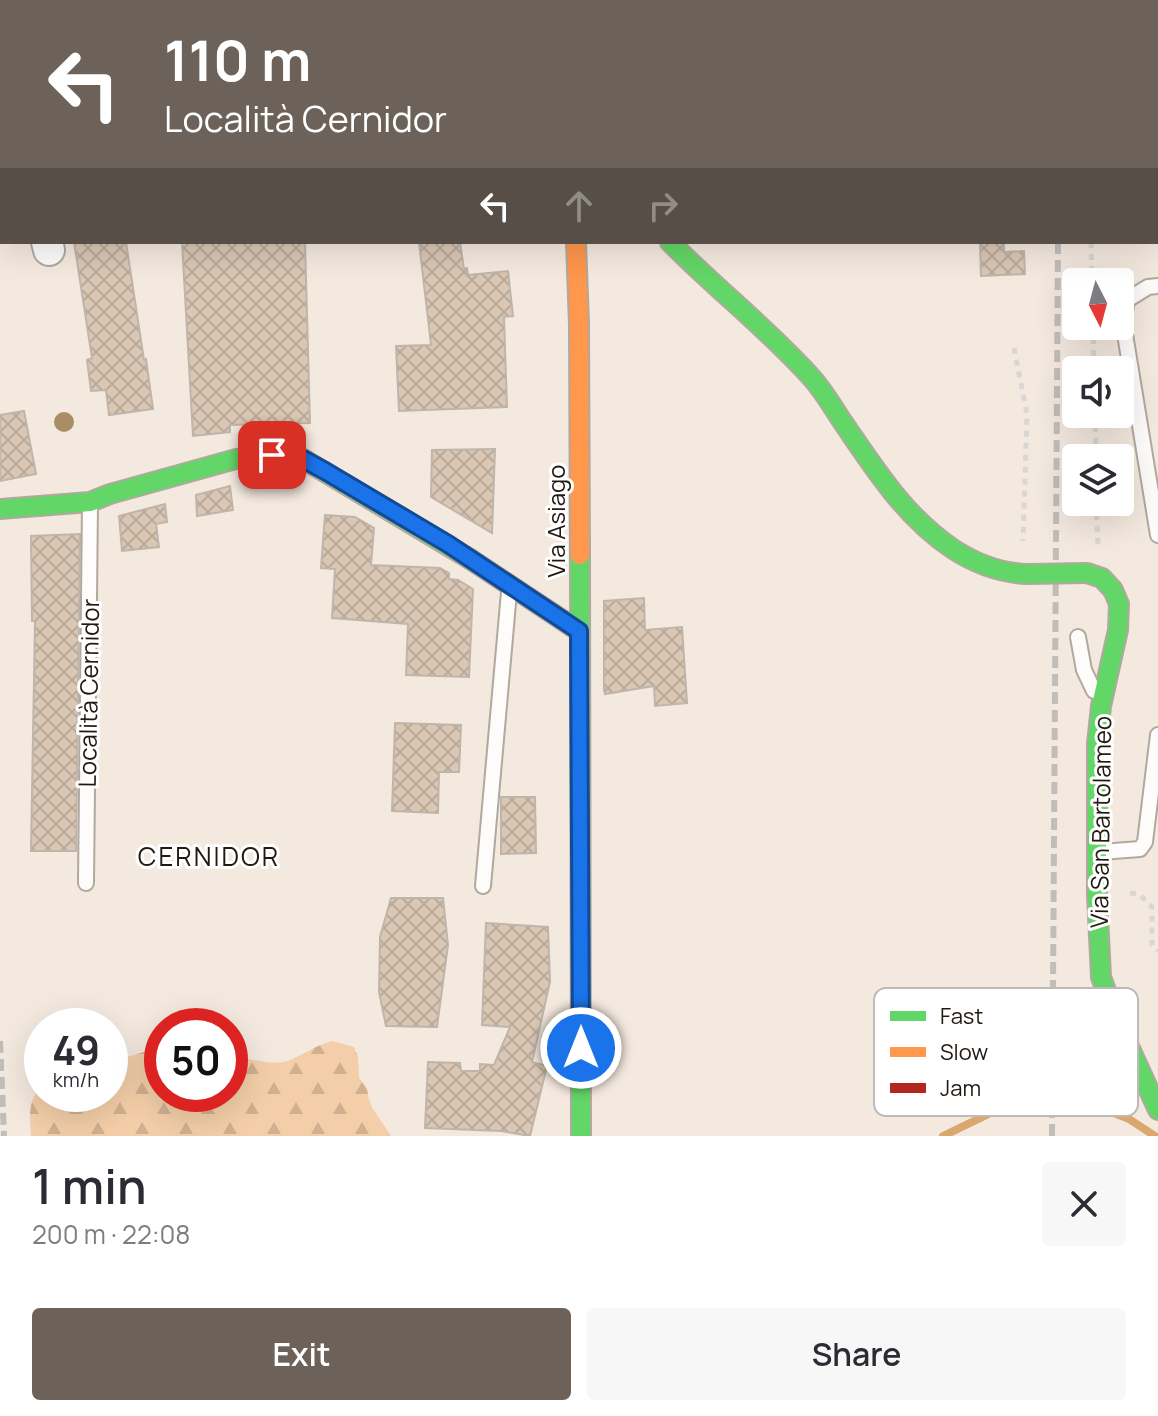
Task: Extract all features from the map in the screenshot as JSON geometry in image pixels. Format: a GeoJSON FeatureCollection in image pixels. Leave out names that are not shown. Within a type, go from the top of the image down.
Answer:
{"type":"FeatureCollection","features":[{"type":"Feature","properties":{"kind":"street","name":"Via Asiago"},"geometry":{"type":"LineString","coordinates":[[576,244],[579,324],[581,1136]]}},
{"type":"Feature","properties":{"kind":"street","name":"Via San Bartolameo"},"geometry":{"type":"LineString","coordinates":[[672,244],[814,380],[902,508],[944,544],[998,571],[1087,573],[1102,578],[1113,590],[1119,604],[1118,630],[1101,706],[1097,744],[1097,895],[1100,966],[1104,988]]}},
{"type":"Feature","properties":{"kind":"street"},"geometry":{"type":"LineString","coordinates":[[0,509],[90,502],[236,459],[272,455],[303,459],[448,544],[579,631]]}},
{"type":"Feature","properties":{"kind":"street","name":"Via San Bartolameo"},"geometry":{"type":"LineString","coordinates":[[1138,1069],[1158,1110]]}},
{"type":"Feature","properties":{"kind":"lane"},"geometry":{"type":"LineString","coordinates":[[1158,286],[1148,287],[1127,300],[1123,322],[1158,535]]}},
{"type":"Feature","properties":{"kind":"lane","name":"Località Cernidor"},"geometry":{"type":"LineString","coordinates":[[86,883],[90,502]]}},
{"type":"Feature","properties":{"kind":"lane"},"geometry":{"type":"LineString","coordinates":[[483,886],[510,584]]}},
{"type":"Feature","properties":{"kind":"lane"},"geometry":{"type":"LineString","coordinates":[[1078,637],[1084,670],[1101,706]]}},
{"type":"Feature","properties":{"kind":"lane"},"geometry":{"type":"LineString","coordinates":[[1097,852],[1140,849],[1145,842],[1158,735]]}},
{"type":"Feature","properties":{"kind":"path"},"geometry":{"type":"LineString","coordinates":[[1091,244],[1092,268]]}},
{"type":"Feature","properties":{"kind":"path"},"geometry":{"type":"LineString","coordinates":[[1014,348],[1027,414],[1025,574]]}},
{"type":"Feature","properties":{"kind":"path"},"geometry":{"type":"LineString","coordinates":[[1097,895],[1139,894],[1152,907],[1152,945],[1158,951]]}},
{"type":"Feature","properties":{"kind":"green space"},"geometry":{"type":"Polygon","coordinates":[[[332,1041],[354,1047],[359,1078],[367,1088],[373,1109],[391,1136],[31,1136],[31,1112],[128,1112],[128,1057],[144,1052],[144,1112],[248,1112],[248,1059],[283,1062],[332,1041]]]}},
{"type":"Feature","properties":{"kind":"building"},"geometry":{"type":"Polygon","coordinates":[[[74,244],[126,244],[153,409],[109,415],[106,390],[91,391],[87,360],[92,358],[74,244]]]}},
{"type":"Feature","properties":{"kind":"building"},"geometry":{"type":"Polygon","coordinates":[[[182,244],[305,244],[310,423],[230,425],[230,432],[193,436],[182,244]]]}},
{"type":"Feature","properties":{"kind":"building"},"geometry":{"type":"Polygon","coordinates":[[[419,244],[460,244],[464,269],[467,268],[468,275],[508,271],[513,316],[504,317],[507,407],[399,411],[396,346],[431,345],[419,244]]]}},
{"type":"Feature","properties":{"kind":"building"},"geometry":{"type":"Polygon","coordinates":[[[980,244],[1004,244],[1004,252],[1024,251],[1025,274],[981,276],[980,244]]]}},
{"type":"Feature","properties":{"kind":"building"},"geometry":{"type":"Polygon","coordinates":[[[24,411],[36,474],[0,481],[0,415],[24,411]]]}},
{"type":"Feature","properties":{"kind":"building"},"geometry":{"type":"Polygon","coordinates":[[[495,449],[492,533],[431,497],[432,450],[495,449]]]}},
{"type":"Feature","properties":{"kind":"building"},"geometry":{"type":"Polygon","coordinates":[[[230,486],[233,510],[197,516],[196,495],[230,486]]]}},
{"type":"Feature","properties":{"kind":"building"},"geometry":{"type":"Polygon","coordinates":[[[165,504],[167,522],[156,524],[159,547],[122,551],[119,516],[165,504]]]}},
{"type":"Feature","properties":{"kind":"building"},"geometry":{"type":"Polygon","coordinates":[[[325,515],[355,517],[374,528],[371,565],[440,568],[449,573],[449,579],[458,580],[473,589],[469,677],[406,675],[408,624],[332,618],[335,569],[321,568],[325,515]]]}},
{"type":"Feature","properties":{"kind":"building"},"geometry":{"type":"Polygon","coordinates":[[[80,534],[76,851],[31,851],[35,621],[32,621],[31,536],[80,534]]]}},
{"type":"Feature","properties":{"kind":"building"},"geometry":{"type":"Polygon","coordinates":[[[644,598],[645,630],[682,627],[687,703],[655,706],[654,686],[605,694],[604,601],[644,598]]]}},
{"type":"Feature","properties":{"kind":"building"},"geometry":{"type":"Polygon","coordinates":[[[395,723],[461,725],[459,772],[439,772],[438,813],[392,811],[395,723]]]}},
{"type":"Feature","properties":{"kind":"building"},"geometry":{"type":"Polygon","coordinates":[[[501,797],[535,797],[536,853],[501,854],[501,797]]]}},
{"type":"Feature","properties":{"kind":"building"},"geometry":{"type":"Polygon","coordinates":[[[391,898],[443,898],[448,945],[437,1027],[386,1026],[379,992],[380,937],[391,898]]]}},
{"type":"Feature","properties":{"kind":"building"},"geometry":{"type":"Polygon","coordinates":[[[486,923],[548,927],[550,982],[532,1062],[547,1066],[530,1136],[501,1131],[425,1128],[428,1062],[460,1063],[461,1071],[480,1071],[480,1064],[494,1065],[510,1027],[482,1025],[486,923]]]}},
{"type":"Feature","properties":{"kind":"waterway"},"geometry":{"type":"LineString","coordinates":[[943,1136],[984,1116]]}},
{"type":"Feature","properties":{"kind":"waterway"},"geometry":{"type":"LineString","coordinates":[[1121,1116],[1155,1136]]}},
{"type":"Feature","properties":{"kind":"railway"},"geometry":{"type":"LineString","coordinates":[[1053,988],[1058,244]]}},
{"type":"Feature","properties":{"kind":"railway"},"geometry":{"type":"LineString","coordinates":[[0,1041],[4,1136]]}},
{"type":"Feature","properties":{"kind":"railway"},"geometry":{"type":"LineString","coordinates":[[1052,1116],[1052,1136]]}},
{"type":"Feature","properties":{"kind":"traffic: fast"},"geometry":{"type":"LineString","coordinates":[[672,244],[811,377],[879,474],[920,522],[970,559],[998,570],[1027,574]]}},
{"type":"Feature","properties":{"kind":"traffic: fast"},"geometry":{"type":"LineString","coordinates":[[0,509],[90,502],[236,459],[272,455],[303,459],[470,559]]}},
{"type":"Feature","properties":{"kind":"traffic: fast"},"geometry":{"type":"LineString","coordinates":[[580,555],[581,1136]]}},
{"type":"Feature","properties":{"kind":"traffic: fast"},"geometry":{"type":"LineString","coordinates":[[1087,573],[1102,578],[1113,590],[1119,604],[1118,630],[1101,706],[1097,744],[1097,895],[1101,977],[1105,988]]}},
{"type":"Feature","properties":{"kind":"traffic: fast"},"geometry":{"type":"LineString","coordinates":[[1027,574],[1087,573]]}},
{"type":"Feature","properties":{"kind":"traffic: fast"},"geometry":{"type":"LineString","coordinates":[[1138,1066],[1158,1110]]}},
{"type":"Feature","properties":{"kind":"traffic: slow"},"geometry":{"type":"LineString","coordinates":[[576,244],[580,555]]}},
{"type":"Feature","properties":{"kind":"traffic: slow"},"geometry":{"type":"LineString","coordinates":[[470,559],[579,631]]}},
{"type":"Feature","properties":{"kind":"district","name":"CERNIDOR"},"geometry":{"type":"Point","coordinates":[209,856]}},
{"type":"Feature","properties":{"kind":"route"},"geometry":{"type":"LineString","coordinates":[[272,455],[303,459],[325,471],[448,544],[579,631],[581,1048]]}}]}
